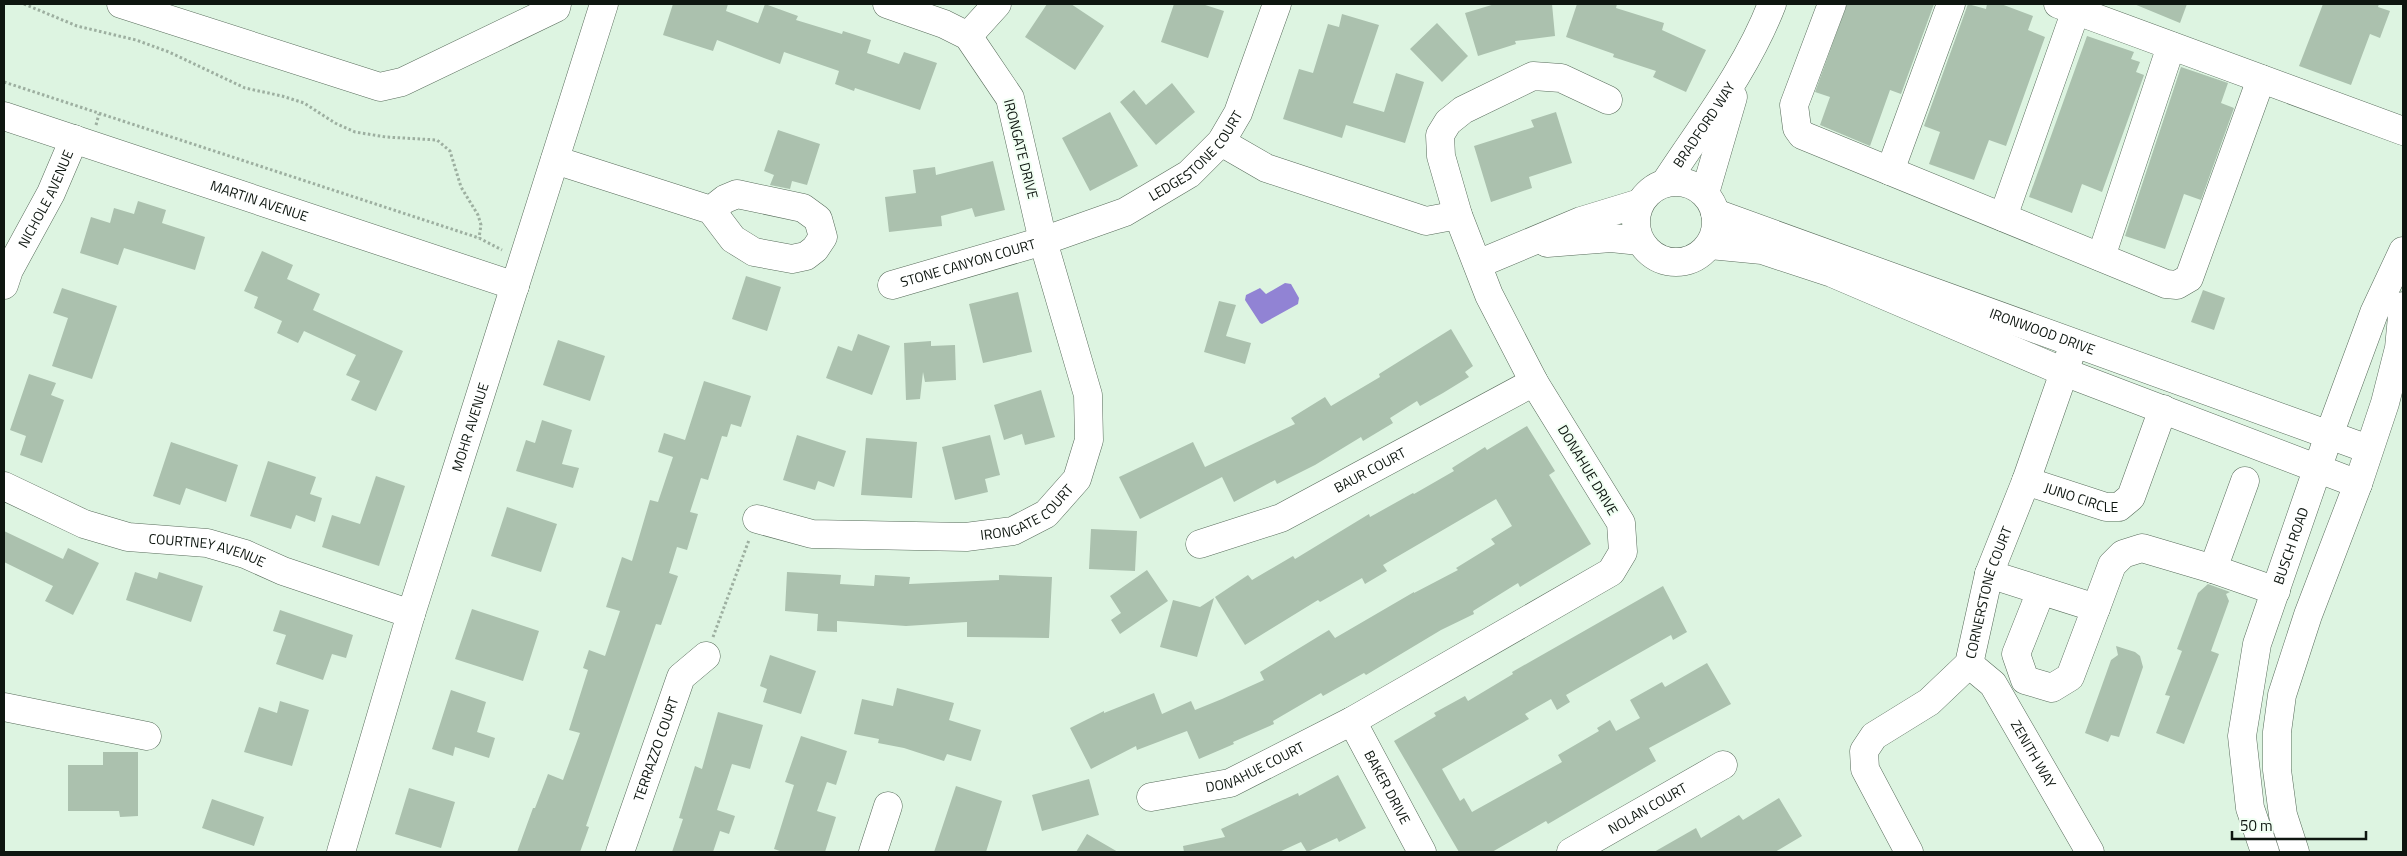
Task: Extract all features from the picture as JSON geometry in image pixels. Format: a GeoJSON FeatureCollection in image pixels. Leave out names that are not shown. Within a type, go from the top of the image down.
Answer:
{"type":"FeatureCollection","features":[{"type":"Feature","properties":{"kind":"street"},"geometry":{"type":"LineString","coordinates":[[121,4],[380,87],[402,82],[556,8],[557,4]]}},
{"type":"Feature","properties":{"kind":"street","name":"MOHR AVENUE"},"geometry":{"type":"LineString","coordinates":[[341,852],[411,614],[604,4]]}},
{"type":"Feature","properties":{"kind":"street","name":"IRONGATE DRIVE"},"geometry":{"type":"LineString","coordinates":[[887,4],[944,24],[968,36],[1010,98],[1044,241]]}},
{"type":"Feature","properties":{"kind":"street"},"geometry":{"type":"LineString","coordinates":[[968,36],[997,4]]}},
{"type":"Feature","properties":{"kind":"street","name":"LEDGESTONE COURT"},"geometry":{"type":"LineString","coordinates":[[1044,241],[1125,212],[1188,174],[1221,142],[1238,113],[1277,4]]}},
{"type":"Feature","properties":{"kind":"street","name":"BRADFORD WAY"},"geometry":{"type":"LineString","coordinates":[[1664,183],[1744,65],[1760,34],[1772,4]]}},
{"type":"Feature","properties":{"kind":"street"},"geometry":{"type":"LineString","coordinates":[[1832,4],[1794,105],[1797,128],[1802,136],[2166,284],[2177,285],[2189,278],[2261,79]]}},
{"type":"Feature","properties":{"kind":"street"},"geometry":{"type":"LineString","coordinates":[[1890,171],[1951,4]]}},
{"type":"Feature","properties":{"kind":"street"},"geometry":{"type":"LineString","coordinates":[[2003,217],[2067,7],[2403,131]]}},
{"type":"Feature","properties":{"kind":"street"},"geometry":{"type":"LineString","coordinates":[[2101,257],[2171,46]]}},
{"type":"Feature","properties":{"kind":"street","name":"BRADFORD WAY"},"geometry":{"type":"LineString","coordinates":[[1710,203],[1744,65]]}},
{"type":"Feature","properties":{"kind":"street","name":"DONAHUE DRIVE"},"geometry":{"type":"LineString","coordinates":[[1352,721],[1611,572],[1623,552],[1621,523],[1534,382],[1489,295],[1458,215],[1441,156],[1440,135],[1448,122],[1463,110],[1534,76],[1561,78],[1608,100]]}},
{"type":"Feature","properties":{"kind":"street","name":"MARTIN AVENUE"},"geometry":{"type":"LineString","coordinates":[[4,116],[514,286]]}},
{"type":"Feature","properties":{"kind":"street","name":"NICHOLE AVENUE"},"geometry":{"type":"LineString","coordinates":[[4,285],[9,270],[50,193],[74,139]]}},
{"type":"Feature","properties":{"kind":"street"},"geometry":{"type":"LineString","coordinates":[[1221,142],[1266,168],[1426,221],[1458,215]]}},
{"type":"Feature","properties":{"kind":"street"},"geometry":{"type":"LineString","coordinates":[[554,160],[711,210]]}},
{"type":"Feature","properties":{"kind":"street"},"geometry":{"type":"LineString","coordinates":[[1664,183],[1685,183],[1710,203],[1716,224],[1710,245],[1693,259],[1671,263],[1652,256],[1640,241],[1635,223],[1640,203],[1651,191],[1664,183]]}},
{"type":"Feature","properties":{"kind":"street"},"geometry":{"type":"LineString","coordinates":[[1478,264],[1581,220],[1640,203]]}},
{"type":"Feature","properties":{"kind":"street","name":"IRONWOOD DRIVE"},"geometry":{"type":"LineString","coordinates":[[1710,203],[2074,342],[2368,450]]}},
{"type":"Feature","properties":{"kind":"street"},"geometry":{"type":"LineString","coordinates":[[1528,244],[1611,238],[1640,241]]}},
{"type":"Feature","properties":{"kind":"street","name":"STONE CANYON COURT"},"geometry":{"type":"LineString","coordinates":[[892,285],[1044,241]]}},
{"type":"Feature","properties":{"kind":"street","name":"IRONGATE COURT"},"geometry":{"type":"LineString","coordinates":[[757,519],[812,534],[966,537],[1013,531],[1046,514],[1077,479],[1089,440],[1088,395],[1044,241]]}},
{"type":"Feature","properties":{"kind":"street","name":"IRONWOOD DRIVE"},"geometry":{"type":"LineString","coordinates":[[1710,245],[1762,250],[1832,273],[2064,372],[2358,484]]}},
{"type":"Feature","properties":{"kind":"street","name":"BUSCH ROAD"},"geometry":{"type":"LineString","coordinates":[[2265,852],[2250,808],[2242,736],[2258,644],[2328,435],[2374,313],[2403,251]]}},
{"type":"Feature","properties":{"kind":"street"},"geometry":{"type":"LineString","coordinates":[[2295,852],[2283,815],[2278,778],[2277,732],[2282,695],[2308,615],[2358,484],[2385,403],[2399,348],[2403,306]]}},
{"type":"Feature","properties":{"kind":"street","name":"CORNERSTONE COURT"},"geometry":{"type":"LineString","coordinates":[[1909,852],[1865,769],[1864,751],[1874,736],[1929,702],[1970,664],[1989,574],[2026,481],[2074,342]]}},
{"type":"Feature","properties":{"kind":"street","name":"BAUR COURT"},"geometry":{"type":"LineString","coordinates":[[1200,544],[1281,518],[1534,382]]}},
{"type":"Feature","properties":{"kind":"street","name":"JUNO CIRCLE"},"geometry":{"type":"LineString","coordinates":[[2026,481],[2106,507],[2119,507],[2131,497],[2163,409]]}},
{"type":"Feature","properties":{"kind":"street"},"geometry":{"type":"LineString","coordinates":[[2213,569],[2245,481]]}},
{"type":"Feature","properties":{"kind":"street","name":"COURTNEY AVENUE"},"geometry":{"type":"LineString","coordinates":[[4,486],[84,524],[128,537],[208,544],[245,554],[283,571],[411,614]]}},
{"type":"Feature","properties":{"kind":"street"},"geometry":{"type":"LineString","coordinates":[[2041,591],[2016,654],[2025,680],[2052,688],[2070,677],[2112,565],[2123,554],[2142,548],[2213,569],[2276,591]]}},
{"type":"Feature","properties":{"kind":"street"},"geometry":{"type":"LineString","coordinates":[[1989,574],[2096,608]]}},
{"type":"Feature","properties":{"kind":"street","name":"TERRAZZO COURT"},"geometry":{"type":"LineString","coordinates":[[620,852],[681,677],[706,656]]}},
{"type":"Feature","properties":{"kind":"street","name":"ZENITH WAY"},"geometry":{"type":"LineString","coordinates":[[1970,664],[1993,684],[2090,852]]}},
{"type":"Feature","properties":{"kind":"street"},"geometry":{"type":"LineString","coordinates":[[4,707],[146,736]]}},
{"type":"Feature","properties":{"kind":"street","name":"DONAHUE COURT"},"geometry":{"type":"LineString","coordinates":[[1150,797],[1230,783],[1352,721]]}},
{"type":"Feature","properties":{"kind":"street","name":"BAKER DRIVE"},"geometry":{"type":"LineString","coordinates":[[1352,721],[1422,852]]}},
{"type":"Feature","properties":{"kind":"street","name":"NOLAN COURT"},"geometry":{"type":"LineString","coordinates":[[1571,852],[1723,765]]}},
{"type":"Feature","properties":{"kind":"street"},"geometry":{"type":"LineString","coordinates":[[872,852],[888,806]]}},
{"type":"Feature","properties":{"kind":"path"},"geometry":{"type":"LineString","coordinates":[[24,4],[77,26],[136,40],[169,52],[245,88],[304,103],[335,123],[355,132],[386,137],[437,140],[450,150],[461,187],[480,220],[481,232],[479,238]]}},
{"type":"Feature","properties":{"kind":"path"},"geometry":{"type":"LineString","coordinates":[[4,82],[479,238],[502,250],[514,286]]}},
{"type":"Feature","properties":{"kind":"path"},"geometry":{"type":"LineString","coordinates":[[706,656],[757,519]]}},
{"type":"Feature","properties":{"kind":"shaded area"},"geometry":{"type":"Polygon","coordinates":[[[1285,283],[1291,284],[1299,298],[1298,304],[1262,324],[1260,323],[1245,300],[1246,295],[1260,288],[1266,294],[1285,283]]]}},
{"type":"Feature","properties":{"kind":"building"},"geometry":{"type":"Polygon","coordinates":[[[673,4],[728,4],[726,11],[758,23],[765,4],[798,16],[796,20],[842,34],[843,31],[871,40],[867,53],[899,64],[904,52],[937,63],[920,110],[855,88],[854,91],[835,84],[839,71],[784,52],[780,64],[717,40],[713,51],[663,35],[673,4]]]}},
{"type":"Feature","properties":{"kind":"building"},"geometry":{"type":"Polygon","coordinates":[[[1047,4],[1071,4],[1104,26],[1075,70],[1025,37],[1047,4]]]}},
{"type":"Feature","properties":{"kind":"building"},"geometry":{"type":"Polygon","coordinates":[[[1174,4],[1202,4],[1224,11],[1208,58],[1161,42],[1174,4]]]}},
{"type":"Feature","properties":{"kind":"building"},"geometry":{"type":"Polygon","coordinates":[[[1495,4],[1552,4],[1555,36],[1515,41],[1516,44],[1478,56],[1465,13],[1495,4]]]}},
{"type":"Feature","properties":{"kind":"building"},"geometry":{"type":"Polygon","coordinates":[[[1577,4],[1617,4],[1616,8],[1664,23],[1662,30],[1706,50],[1686,92],[1653,77],[1656,71],[1613,57],[1614,54],[1566,37],[1577,4]]]}},
{"type":"Feature","properties":{"kind":"building"},"geometry":{"type":"Polygon","coordinates":[[[1847,4],[1934,4],[1901,94],[1890,90],[1870,146],[1820,125],[1830,97],[1815,92],[1847,4]]]}},
{"type":"Feature","properties":{"kind":"building"},"geometry":{"type":"Polygon","coordinates":[[[1968,4],[1986,9],[1987,4],[2001,4],[2033,16],[2028,30],[2045,37],[2006,146],[1989,140],[1974,180],[1929,164],[1940,132],[1924,126],[1968,4]]]}},
{"type":"Feature","properties":{"kind":"building"},"geometry":{"type":"Polygon","coordinates":[[[2134,4],[2187,4],[2180,23],[2134,4]]]}},
{"type":"Feature","properties":{"kind":"building"},"geometry":{"type":"Polygon","coordinates":[[[2323,4],[2379,4],[2378,7],[2390,11],[2380,38],[2370,34],[2351,85],[2299,66],[2323,4]]]}},
{"type":"Feature","properties":{"kind":"building"},"geometry":{"type":"Polygon","coordinates":[[[1342,14],[1379,25],[1353,103],[1384,112],[1396,73],[1424,82],[1405,143],[1346,125],[1342,138],[1283,119],[1299,69],[1313,73],[1328,24],[1339,27],[1342,14]]]}},
{"type":"Feature","properties":{"kind":"building"},"geometry":{"type":"Polygon","coordinates":[[[1437,23],[1468,56],[1442,82],[1410,49],[1437,23]]]}},
{"type":"Feature","properties":{"kind":"building"},"geometry":{"type":"Polygon","coordinates":[[[2087,36],[2134,52],[2131,59],[2140,62],[2136,72],[2144,75],[2102,192],[2082,184],[2072,213],[2029,197],[2087,36]]]}},
{"type":"Feature","properties":{"kind":"building"},"geometry":{"type":"Polygon","coordinates":[[[2181,67],[2228,83],[2221,103],[2234,108],[2201,200],[2184,194],[2165,249],[2125,236],[2181,67]]]}},
{"type":"Feature","properties":{"kind":"building"},"geometry":{"type":"Polygon","coordinates":[[[1172,83],[1195,112],[1156,145],[1120,102],[1134,90],[1146,105],[1172,83]]]}},
{"type":"Feature","properties":{"kind":"building"},"geometry":{"type":"Polygon","coordinates":[[[1110,112],[1138,166],[1090,191],[1062,138],[1110,112]]]}},
{"type":"Feature","properties":{"kind":"building"},"geometry":{"type":"Polygon","coordinates":[[[1556,112],[1572,163],[1529,177],[1532,188],[1491,202],[1474,146],[1534,127],[1531,120],[1556,112]]]}},
{"type":"Feature","properties":{"kind":"building"},"geometry":{"type":"Polygon","coordinates":[[[778,130],[820,144],[807,185],[792,181],[790,189],[770,185],[774,175],[764,171],[778,130]]]}},
{"type":"Feature","properties":{"kind":"building"},"geometry":{"type":"Polygon","coordinates":[[[993,161],[1005,210],[975,217],[972,208],[941,216],[942,226],[889,232],[885,197],[916,193],[913,170],[935,167],[936,175],[993,161]]]}},
{"type":"Feature","properties":{"kind":"building"},"geometry":{"type":"Polygon","coordinates":[[[138,201],[166,210],[162,223],[205,237],[195,270],[124,248],[118,265],[80,253],[91,217],[110,223],[114,208],[134,214],[138,201]]]}},
{"type":"Feature","properties":{"kind":"building"},"geometry":{"type":"Polygon","coordinates":[[[262,251],[293,265],[287,279],[320,294],[313,310],[403,351],[376,411],[351,400],[360,381],[346,375],[356,355],[304,331],[298,343],[277,333],[282,321],[254,308],[258,297],[244,291],[262,251]]]}},
{"type":"Feature","properties":{"kind":"building"},"geometry":{"type":"Polygon","coordinates":[[[746,276],[781,287],[767,331],[732,319],[746,276]]]}},
{"type":"Feature","properties":{"kind":"building"},"geometry":{"type":"Polygon","coordinates":[[[62,288],[117,306],[92,379],[52,366],[68,318],[53,313],[62,288]]]}},
{"type":"Feature","properties":{"kind":"building"},"geometry":{"type":"Polygon","coordinates":[[[2203,290],[2225,298],[2214,330],[2191,322],[2203,290]]]}},
{"type":"Feature","properties":{"kind":"building"},"geometry":{"type":"Polygon","coordinates":[[[1018,292],[1032,352],[983,363],[969,304],[1018,292]]]}},
{"type":"Feature","properties":{"kind":"building"},"geometry":{"type":"Polygon","coordinates":[[[1219,301],[1236,305],[1226,336],[1251,343],[1245,364],[1204,352],[1219,301]]]}},
{"type":"Feature","properties":{"kind":"building"},"geometry":{"type":"Polygon","coordinates":[[[1451,329],[1473,366],[1465,372],[1469,377],[1443,393],[1420,406],[1417,401],[1390,418],[1393,423],[1363,441],[1361,437],[1315,465],[1277,484],[1275,480],[1234,502],[1222,477],[1140,519],[1119,477],[1193,442],[1205,467],[1295,424],[1291,418],[1325,397],[1331,406],[1380,377],[1379,374],[1451,329]]]}},
{"type":"Feature","properties":{"kind":"building"},"geometry":{"type":"Polygon","coordinates":[[[858,334],[890,346],[872,395],[826,378],[838,346],[852,351],[858,334]]]}},
{"type":"Feature","properties":{"kind":"building"},"geometry":{"type":"Polygon","coordinates":[[[558,340],[605,356],[590,401],[543,385],[558,340]]]}},
{"type":"Feature","properties":{"kind":"building"},"geometry":{"type":"Polygon","coordinates":[[[931,341],[931,346],[955,345],[956,380],[925,382],[923,372],[920,399],[906,400],[904,343],[931,341]]]}},
{"type":"Feature","properties":{"kind":"building"},"geometry":{"type":"Polygon","coordinates":[[[29,374],[56,383],[51,395],[64,400],[42,463],[20,455],[26,436],[10,430],[29,374]]]}},
{"type":"Feature","properties":{"kind":"building"},"geometry":{"type":"Polygon","coordinates":[[[704,381],[751,396],[741,427],[731,424],[727,437],[722,436],[708,480],[701,478],[690,512],[698,514],[687,550],[677,547],[669,573],[678,576],[661,625],[656,624],[586,826],[589,827],[580,852],[517,852],[548,774],[563,780],[580,733],[569,730],[588,670],[583,668],[589,650],[605,656],[620,611],[606,607],[622,557],[632,561],[650,500],[658,502],[673,457],[658,452],[664,433],[685,440],[704,381]]]}},
{"type":"Feature","properties":{"kind":"building"},"geometry":{"type":"Polygon","coordinates":[[[1041,390],[1055,437],[1025,445],[1022,434],[1004,440],[994,405],[1041,390]]]}},
{"type":"Feature","properties":{"kind":"building"},"geometry":{"type":"Polygon","coordinates":[[[542,420],[572,430],[562,464],[579,468],[573,488],[516,471],[526,440],[535,443],[542,420]]]}},
{"type":"Feature","properties":{"kind":"building"},"geometry":{"type":"Polygon","coordinates":[[[1527,426],[1555,471],[1549,475],[1591,544],[1520,587],[1518,583],[1473,611],[1474,614],[1441,630],[1366,675],[1364,673],[1323,696],[1321,693],[1273,721],[1274,724],[1233,742],[1234,744],[1199,759],[1187,731],[1137,750],[1136,746],[1091,769],[1070,728],[1104,711],[1104,713],[1154,693],[1162,714],[1191,701],[1195,710],[1222,699],[1264,680],[1260,672],[1329,630],[1335,638],[1414,592],[1458,570],[1456,568],[1495,544],[1491,539],[1512,526],[1496,499],[1383,565],[1387,571],[1365,584],[1362,578],[1320,602],[1318,600],[1245,645],[1215,597],[1248,575],[1252,580],[1293,556],[1295,559],[1369,514],[1370,517],[1414,494],[1454,471],[1452,468],[1485,447],[1487,450],[1527,426]]]}},
{"type":"Feature","properties":{"kind":"building"},"geometry":{"type":"Polygon","coordinates":[[[797,435],[846,451],[834,487],[818,481],[815,490],[783,480],[797,435]]]}},
{"type":"Feature","properties":{"kind":"building"},"geometry":{"type":"Polygon","coordinates":[[[990,435],[1000,475],[985,479],[988,492],[955,500],[942,447],[990,435]]]}},
{"type":"Feature","properties":{"kind":"building"},"geometry":{"type":"Polygon","coordinates":[[[866,438],[917,442],[912,498],[861,495],[866,438]]]}},
{"type":"Feature","properties":{"kind":"building"},"geometry":{"type":"Polygon","coordinates":[[[171,442],[238,465],[226,502],[186,488],[180,505],[153,496],[171,442]]]}},
{"type":"Feature","properties":{"kind":"building"},"geometry":{"type":"Polygon","coordinates":[[[268,461],[316,477],[310,494],[322,498],[315,522],[296,515],[291,529],[250,516],[268,461]]]}},
{"type":"Feature","properties":{"kind":"building"},"geometry":{"type":"Polygon","coordinates":[[[376,476],[405,486],[379,566],[322,547],[332,515],[360,524],[376,476]]]}},
{"type":"Feature","properties":{"kind":"building"},"geometry":{"type":"Polygon","coordinates":[[[507,507],[557,524],[541,572],[491,556],[507,507]]]}},
{"type":"Feature","properties":{"kind":"building"},"geometry":{"type":"Polygon","coordinates":[[[1091,529],[1137,531],[1135,571],[1089,569],[1091,529]]]}},
{"type":"Feature","properties":{"kind":"building"},"geometry":{"type":"Polygon","coordinates":[[[4,531],[63,559],[68,548],[99,563],[73,615],[45,601],[53,586],[4,562],[4,531]]]}},
{"type":"Feature","properties":{"kind":"building"},"geometry":{"type":"Polygon","coordinates":[[[1147,570],[1168,601],[1120,634],[1111,620],[1121,613],[1110,596],[1147,570]]]}},
{"type":"Feature","properties":{"kind":"building"},"geometry":{"type":"Polygon","coordinates":[[[135,572],[157,579],[159,572],[203,586],[191,622],[126,600],[135,572]]]}},
{"type":"Feature","properties":{"kind":"building"},"geometry":{"type":"Polygon","coordinates":[[[787,572],[841,575],[840,584],[874,586],[875,575],[910,577],[909,584],[999,580],[999,575],[1052,577],[1049,638],[967,637],[967,622],[906,626],[837,621],[837,632],[817,631],[818,614],[785,611],[787,572]]]}},
{"type":"Feature","properties":{"kind":"building"},"geometry":{"type":"Polygon","coordinates":[[[2208,584],[2230,592],[2226,594],[2229,601],[2211,651],[2219,654],[2184,744],[2156,733],[2170,696],[2165,695],[2182,651],[2177,649],[2198,593],[2208,584]]]}},
{"type":"Feature","properties":{"kind":"building"},"geometry":{"type":"Polygon","coordinates":[[[1663,586],[1687,632],[1673,640],[1671,635],[1566,695],[1570,702],[1557,710],[1551,699],[1525,714],[1529,719],[1442,769],[1460,801],[1464,798],[1472,812],[1562,762],[1558,755],[1599,731],[1597,728],[1610,720],[1616,731],[1640,718],[1630,700],[1662,682],[1665,687],[1707,663],[1731,704],[1649,748],[1656,761],[1548,824],[1546,821],[1492,852],[1459,852],[1394,741],[1436,716],[1434,713],[1465,696],[1468,701],[1513,674],[1512,672],[1663,586]]]}},
{"type":"Feature","properties":{"kind":"building"},"geometry":{"type":"Polygon","coordinates":[[[1214,598],[1197,657],[1160,647],[1173,600],[1200,607],[1214,598]]]}},
{"type":"Feature","properties":{"kind":"building"},"geometry":{"type":"Polygon","coordinates":[[[472,609],[539,631],[523,681],[455,659],[472,609]]]}},
{"type":"Feature","properties":{"kind":"building"},"geometry":{"type":"Polygon","coordinates":[[[280,610],[353,635],[346,658],[332,654],[323,680],[276,664],[286,635],[273,631],[280,610]]]}},
{"type":"Feature","properties":{"kind":"building"},"geometry":{"type":"Polygon","coordinates":[[[2116,646],[2135,652],[2140,656],[2143,667],[2119,737],[2111,735],[2108,742],[2085,733],[2111,660],[2118,655],[2116,646]]]}},
{"type":"Feature","properties":{"kind":"building"},"geometry":{"type":"Polygon","coordinates":[[[770,655],[816,671],[801,714],[763,702],[767,689],[760,686],[770,655]]]}},
{"type":"Feature","properties":{"kind":"building"},"geometry":{"type":"Polygon","coordinates":[[[897,688],[954,703],[949,720],[981,730],[971,761],[947,754],[944,761],[904,748],[878,743],[879,739],[854,734],[862,699],[893,706],[897,688]]]}},
{"type":"Feature","properties":{"kind":"building"},"geometry":{"type":"Polygon","coordinates":[[[451,690],[486,702],[477,732],[495,738],[489,758],[455,747],[453,756],[432,749],[451,690]]]}},
{"type":"Feature","properties":{"kind":"building"},"geometry":{"type":"Polygon","coordinates":[[[280,701],[309,710],[292,766],[244,752],[259,707],[277,713],[280,701]]]}},
{"type":"Feature","properties":{"kind":"building"},"geometry":{"type":"Polygon","coordinates":[[[718,712],[763,725],[750,769],[732,764],[717,810],[735,816],[729,834],[720,831],[713,852],[672,852],[683,819],[679,818],[695,766],[702,769],[718,712]]]}},
{"type":"Feature","properties":{"kind":"building"},"geometry":{"type":"Polygon","coordinates":[[[801,736],[847,751],[836,785],[827,782],[817,811],[836,817],[825,852],[783,852],[774,849],[794,785],[785,782],[801,736]]]}},
{"type":"Feature","properties":{"kind":"building"},"geometry":{"type":"Polygon","coordinates":[[[103,752],[138,752],[138,816],[120,817],[119,811],[68,811],[68,765],[103,765],[103,752]]]}},
{"type":"Feature","properties":{"kind":"building"},"geometry":{"type":"Polygon","coordinates":[[[1338,775],[1366,828],[1339,842],[1337,838],[1307,852],[1301,842],[1279,852],[1184,852],[1183,846],[1225,837],[1221,829],[1298,793],[1299,796],[1338,775]]]}},
{"type":"Feature","properties":{"kind":"building"},"geometry":{"type":"Polygon","coordinates":[[[1089,779],[1099,815],[1042,831],[1032,795],[1089,779]]]}},
{"type":"Feature","properties":{"kind":"building"},"geometry":{"type":"Polygon","coordinates":[[[956,786],[1002,801],[986,852],[934,852],[956,786]]]}},
{"type":"Feature","properties":{"kind":"building"},"geometry":{"type":"Polygon","coordinates":[[[409,788],[455,802],[441,848],[395,834],[409,788]]]}},
{"type":"Feature","properties":{"kind":"building"},"geometry":{"type":"Polygon","coordinates":[[[1779,798],[1802,836],[1775,852],[1654,852],[1696,828],[1701,838],[1739,815],[1743,820],[1779,798]]]}},
{"type":"Feature","properties":{"kind":"building"},"geometry":{"type":"Polygon","coordinates":[[[212,799],[264,817],[254,846],[202,828],[212,799]]]}},
{"type":"Feature","properties":{"kind":"building"},"geometry":{"type":"Polygon","coordinates":[[[1087,834],[1118,852],[1076,852],[1087,834]]]}}]}
